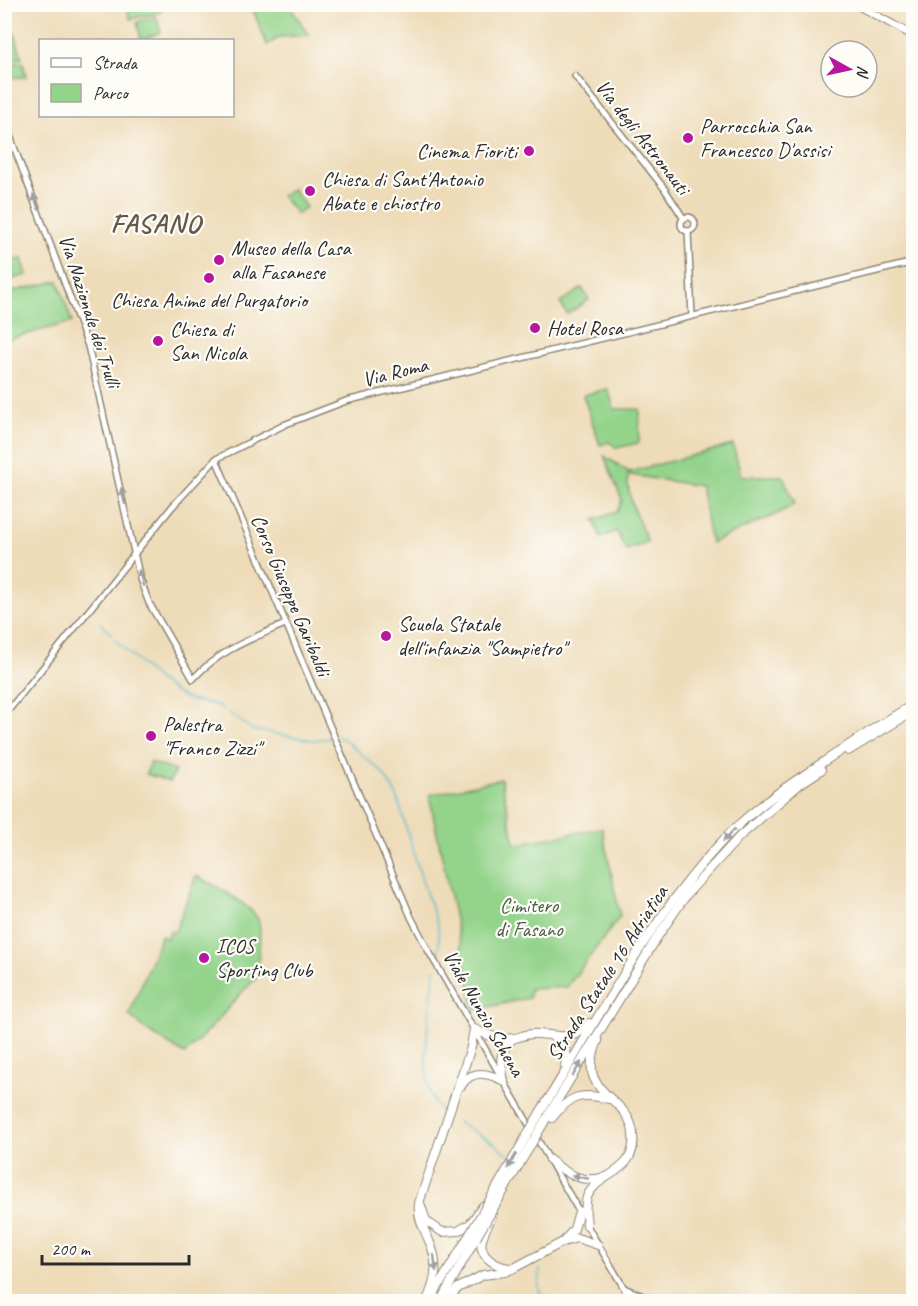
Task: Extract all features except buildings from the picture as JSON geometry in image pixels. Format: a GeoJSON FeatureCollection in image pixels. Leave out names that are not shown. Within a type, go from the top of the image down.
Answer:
{"type":"FeatureCollection","features":[{"type":"Feature","properties":{"kind":"highway","name":"Strada Statale 16 Adriatica"},"geometry":{"type":"LineString","coordinates":[[440,1302],[541,1111],[614,987],[672,902],[735,828],[782,790],[867,732],[914,704]]}},
{"type":"Feature","properties":{"kind":"highway","name":"Strada Statale 16 Adriatica"},"geometry":{"type":"LineString","coordinates":[[496,1197],[547,1121],[658,936],[687,894],[740,836],[800,784],[844,753],[914,711]]}},
{"type":"Feature","properties":{"kind":"highway"},"geometry":{"type":"LineString","coordinates":[[428,1302],[436,1275],[436,1262],[420,1203],[471,1047],[474,1029],[493,1038],[513,1038],[526,1034],[554,1037],[573,1036],[583,1031],[614,987]]}},
{"type":"Feature","properties":{"kind":"highway"},"geometry":{"type":"LineString","coordinates":[[610,1100],[600,1090],[593,1077],[591,1061],[596,1044],[617,1003]]}},
{"type":"Feature","properties":{"kind":"highway"},"geometry":{"type":"LineString","coordinates":[[554,1037],[563,1044],[567,1052],[567,1062],[554,1090]]}},
{"type":"Feature","properties":{"kind":"highway"},"geometry":{"type":"LineString","coordinates":[[504,1081],[500,1061],[503,1049],[513,1038]]}},
{"type":"Feature","properties":{"kind":"highway"},"geometry":{"type":"LineString","coordinates":[[457,1092],[465,1080],[479,1074],[490,1074],[504,1081]]}},
{"type":"Feature","properties":{"kind":"highway"},"geometry":{"type":"LineString","coordinates":[[547,1121],[563,1104],[575,1097],[592,1095],[617,1104],[628,1118],[633,1131],[633,1143],[629,1156],[624,1166],[593,1188],[587,1198],[585,1209],[587,1225]]}},
{"type":"Feature","properties":{"kind":"highway"},"geometry":{"type":"LineString","coordinates":[[550,1160],[571,1176],[583,1179],[598,1179],[615,1173]]}},
{"type":"Feature","properties":{"kind":"highway"},"geometry":{"type":"LineString","coordinates":[[424,1223],[442,1232],[459,1232],[496,1197]]}},
{"type":"Feature","properties":{"kind":"highway"},"geometry":{"type":"LineString","coordinates":[[496,1197],[476,1237],[489,1261],[510,1269]]}},
{"type":"Feature","properties":{"kind":"highway"},"geometry":{"type":"LineString","coordinates":[[562,1242],[574,1228],[579,1211]]}},
{"type":"Feature","properties":{"kind":"highway","name":"Strada Statale 16 Adriatica"},"geometry":{"type":"LineString","coordinates":[[428,1302],[476,1237]]}},
{"type":"Feature","properties":{"kind":"highway"},"geometry":{"type":"LineString","coordinates":[[445,1302],[458,1287],[483,1275],[510,1269],[562,1242],[577,1238],[598,1245]]}},
{"type":"Feature","properties":{"kind":"main road"},"geometry":{"type":"LineString","coordinates":[[855,4],[914,36]]}},
{"type":"Feature","properties":{"kind":"street","name":"Via degli Astronauti"},"geometry":{"type":"LineString","coordinates":[[575,76],[664,188],[684,219]]}},
{"type":"Feature","properties":{"kind":"street","name":"Via Nazionale dei Trulli"},"geometry":{"type":"LineString","coordinates":[[4,120],[88,346],[140,579],[149,603],[194,679],[203,668],[233,646],[285,624]]}},
{"type":"Feature","properties":{"kind":"street"},"geometry":{"type":"LineString","coordinates":[[691,218],[696,223],[693,229],[688,231],[682,228],[681,223],[684,219],[691,218]]}},
{"type":"Feature","properties":{"kind":"street"},"geometry":{"type":"LineString","coordinates":[[688,231],[692,316]]}},
{"type":"Feature","properties":{"kind":"street","name":"Via Roma"},"geometry":{"type":"LineString","coordinates":[[4,716],[172,507],[216,459],[286,424],[346,401],[914,262]]}},
{"type":"Feature","properties":{"kind":"street","name":"Corso Giuseppe Garibaldi"},"geometry":{"type":"LineString","coordinates":[[216,459],[337,744]]}},
{"type":"Feature","properties":{"kind":"street","name":"Viale Nunzio Schena"},"geometry":{"type":"LineString","coordinates":[[337,744],[411,917],[624,1288],[628,1302]]}},
{"type":"Feature","properties":{"kind":"street"},"geometry":{"type":"LineString","coordinates":[[624,1288],[657,1302]]}},
{"type":"Feature","properties":{"kind":"street"},"geometry":{"type":"LineString","coordinates":[[634,1302],[644,1296]]}},
{"type":"Feature","properties":{"kind":"green space"},"geometry":{"type":"Polygon","coordinates":[[[126,5],[159,5],[161,12],[130,19],[126,5]]]}},
{"type":"Feature","properties":{"kind":"green space"},"geometry":{"type":"Polygon","coordinates":[[[251,5],[289,5],[309,35],[280,37],[267,45],[251,5]]]}},
{"type":"Feature","properties":{"kind":"green space"},"geometry":{"type":"Polygon","coordinates":[[[156,16],[161,32],[141,39],[137,22],[156,16]]]}},
{"type":"Feature","properties":{"kind":"green space"},"geometry":{"type":"Polygon","coordinates":[[[15,34],[22,58],[5,60],[5,37],[15,34]]]}},
{"type":"Feature","properties":{"kind":"green space"},"geometry":{"type":"Polygon","coordinates":[[[23,62],[26,77],[5,78],[5,65],[23,62]]]}},
{"type":"Feature","properties":{"kind":"green space"},"geometry":{"type":"Polygon","coordinates":[[[293,189],[306,207],[297,214],[281,196],[293,189]]]}},
{"type":"Feature","properties":{"kind":"green space"},"geometry":{"type":"Polygon","coordinates":[[[22,258],[27,275],[5,281],[5,264],[22,258]]]}},
{"type":"Feature","properties":{"kind":"green space"},"geometry":{"type":"Polygon","coordinates":[[[58,281],[72,322],[5,340],[5,293],[58,281]]]}},
{"type":"Feature","properties":{"kind":"green space"},"geometry":{"type":"Polygon","coordinates":[[[582,288],[589,300],[567,314],[560,303],[582,288]]]}},
{"type":"Feature","properties":{"kind":"green space"},"geometry":{"type":"Polygon","coordinates":[[[608,389],[614,409],[640,409],[639,443],[617,448],[609,442],[600,445],[583,395],[608,389]]]}},
{"type":"Feature","properties":{"kind":"green space"},"geometry":{"type":"Polygon","coordinates":[[[733,445],[741,476],[783,476],[795,504],[711,543],[700,486],[631,475],[629,472],[733,445]]]}},
{"type":"Feature","properties":{"kind":"green space"},"geometry":{"type":"Polygon","coordinates":[[[604,456],[629,472],[630,497],[648,542],[626,550],[616,531],[601,538],[594,520],[617,512],[622,500],[604,456]]]}},
{"type":"Feature","properties":{"kind":"green space"},"geometry":{"type":"Polygon","coordinates":[[[150,762],[175,771],[170,782],[146,774],[150,762]]]}},
{"type":"Feature","properties":{"kind":"green space","name":"Cimitero di Fasano"},"geometry":{"type":"Polygon","coordinates":[[[501,779],[515,844],[602,828],[620,916],[567,987],[530,989],[529,998],[474,1010],[429,795],[501,779]]]}},
{"type":"Feature","properties":{"kind":"green space","name":"ICOS Sporting Club"},"geometry":{"type":"Polygon","coordinates":[[[196,876],[250,909],[259,923],[260,942],[256,979],[185,1054],[146,1030],[129,1015],[161,936],[167,938],[170,931],[175,932],[196,876]]]}},
{"type":"Feature","properties":{"kind":"waterway"},"geometry":{"type":"LineString","coordinates":[[100,623],[111,634]]}},
{"type":"Feature","properties":{"kind":"waterway"},"geometry":{"type":"LineString","coordinates":[[114,639],[174,692],[188,699],[214,704],[223,709]]}},
{"type":"Feature","properties":{"kind":"waterway"},"geometry":{"type":"LineString","coordinates":[[229,713],[253,730],[312,740],[333,738]]}},
{"type":"Feature","properties":{"kind":"waterway"},"geometry":{"type":"LineString","coordinates":[[338,737],[344,739],[383,773],[396,794],[438,926],[437,959]]}},
{"type":"Feature","properties":{"kind":"waterway"},"geometry":{"type":"LineString","coordinates":[[435,969],[426,1044],[426,1065],[428,1084],[433,1099],[441,1111]]}},
{"type":"Feature","properties":{"kind":"waterway"},"geometry":{"type":"LineString","coordinates":[[458,1122],[508,1154]]}},
{"type":"Feature","properties":{"kind":"waterway"},"geometry":{"type":"LineString","coordinates":[[540,1270],[539,1288],[544,1302]]}},
{"type":"Feature","properties":{"kind":"place","name":"Parrocchia San Francesco D'assisi"},"geometry":{"type":"Point","coordinates":[688,138]}},
{"type":"Feature","properties":{"kind":"place","name":"Cinema Fioriti"},"geometry":{"type":"Point","coordinates":[529,151]}},
{"type":"Feature","properties":{"kind":"place","name":"Chiesa di Sant'Antonio Abate e chiostro"},"geometry":{"type":"Point","coordinates":[310,191]}},
{"type":"Feature","properties":{"kind":"place","name":"Museo della Casa alla Fasanese"},"geometry":{"type":"Point","coordinates":[219,260]}},
{"type":"Feature","properties":{"kind":"place","name":"Chiesa Anime del Purgatorio"},"geometry":{"type":"Point","coordinates":[209,278]}},
{"type":"Feature","properties":{"kind":"place","name":"Hotel Rosa"},"geometry":{"type":"Point","coordinates":[535,328]}},
{"type":"Feature","properties":{"kind":"place","name":"Chiesa di San Nicola"},"geometry":{"type":"Point","coordinates":[158,341]}},
{"type":"Feature","properties":{"kind":"place","name":"Scuola Statale dell'infanzia \"Sampietro\""},"geometry":{"type":"Point","coordinates":[386,636]}},
{"type":"Feature","properties":{"kind":"place","name":"Palestra \"Franco Zizzi\""},"geometry":{"type":"Point","coordinates":[151,736]}},
{"type":"Feature","properties":{"kind":"place","name":"ICOS Sporting Club"},"geometry":{"type":"Point","coordinates":[204,958]}},
{"type":"Feature","properties":{"kind":"district","name":"FASANO"},"geometry":{"type":"Point","coordinates":[156,223]}}]}
